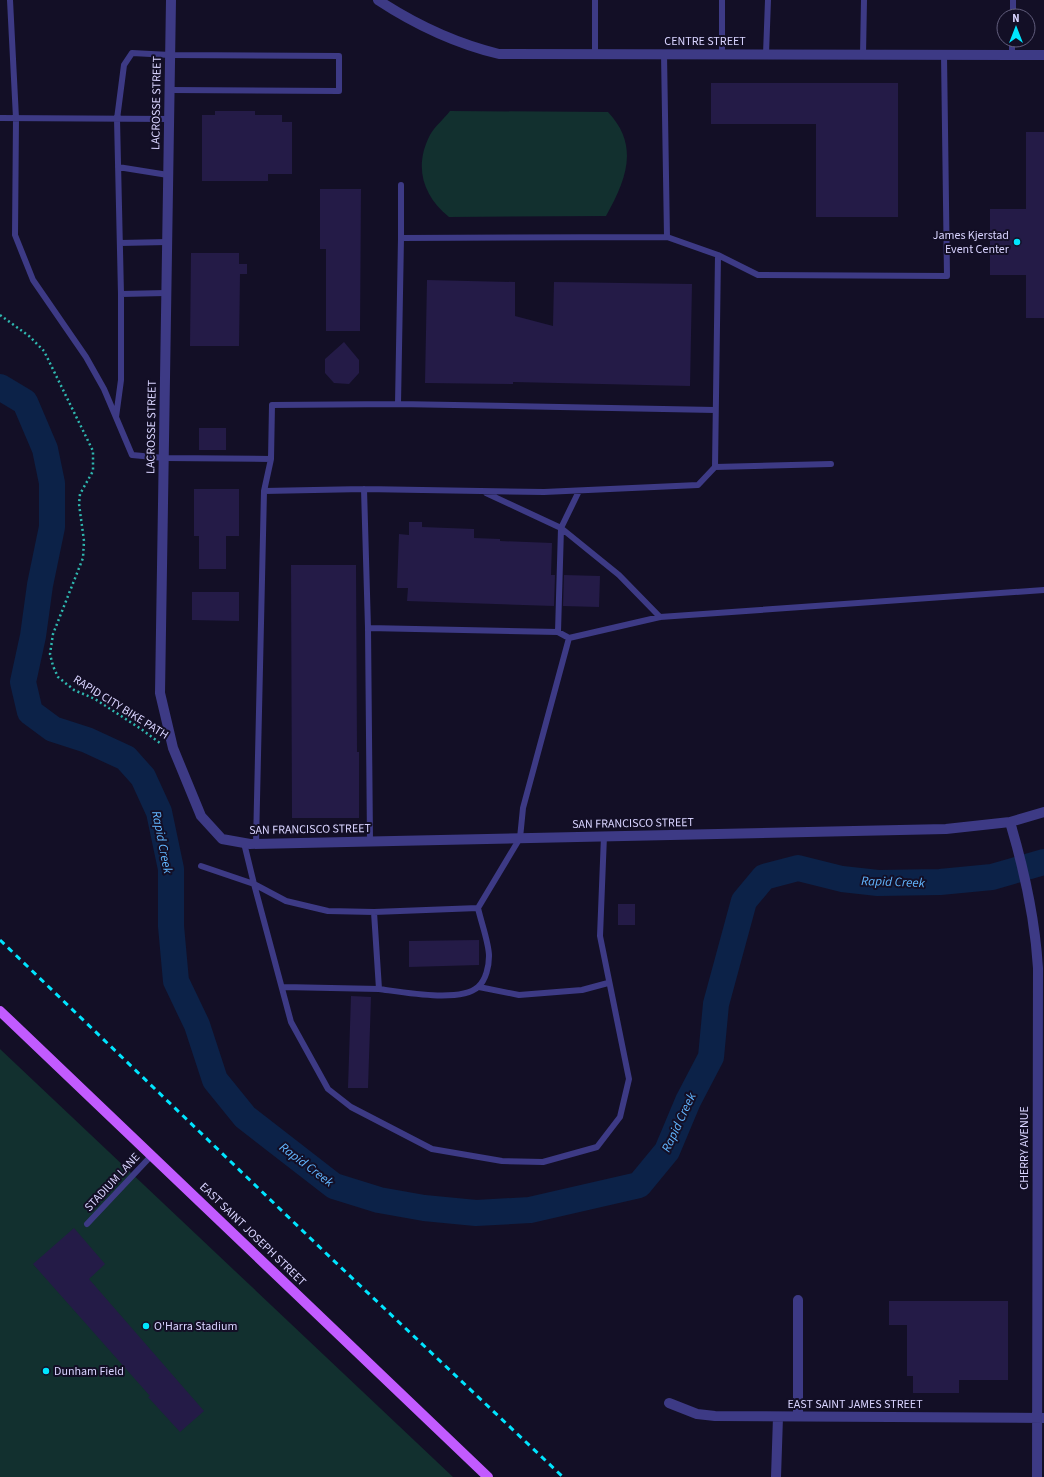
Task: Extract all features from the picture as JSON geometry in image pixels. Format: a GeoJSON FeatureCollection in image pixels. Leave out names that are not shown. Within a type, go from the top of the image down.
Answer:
{"type":"FeatureCollection","features":[{"type":"Feature","properties":{"kind":"main road","name":"EAST SAINT JOSEPH STREET"},"geometry":{"type":"LineString","coordinates":[[0,1011],[486,1476]]}},
{"type":"Feature","properties":{"kind":"street","name":"LACROSSE STREET"},"geometry":{"type":"LineString","coordinates":[[171,0],[160,693],[173,748],[201,816],[222,839]]}},
{"type":"Feature","properties":{"kind":"street","name":"CENTRE STREET"},"geometry":{"type":"LineString","coordinates":[[378,0],[407,19],[438,35],[473,48],[499,54],[1044,55]]}},
{"type":"Feature","properties":{"kind":"street","name":"SAN FRANCISCO STREET"},"geometry":{"type":"LineString","coordinates":[[222,839],[256,844],[946,829],[1010,822],[1044,812]]}},
{"type":"Feature","properties":{"kind":"street","name":"CHERRY AVENUE"},"geometry":{"type":"LineString","coordinates":[[1010,822],[1017,844],[1041,964],[1040,1418],[1037,1477]]}},
{"type":"Feature","properties":{"kind":"street"},"geometry":{"type":"LineString","coordinates":[[798,1300],[798,1416]]}},
{"type":"Feature","properties":{"kind":"street","name":"EAST SAINT JAMES STREET"},"geometry":{"type":"LineString","coordinates":[[669,1403],[697,1414],[716,1416],[1040,1418]]}},
{"type":"Feature","properties":{"kind":"street"},"geometry":{"type":"LineString","coordinates":[[776,1477],[778,1417]]}},
{"type":"Feature","properties":{"kind":"lane"},"geometry":{"type":"LineString","coordinates":[[10,0],[16,118],[15,235],[33,280],[86,357],[104,389],[132,456],[164,458],[271,459]]}},
{"type":"Feature","properties":{"kind":"lane"},"geometry":{"type":"LineString","coordinates":[[595,0],[595,54]]}},
{"type":"Feature","properties":{"kind":"lane"},"geometry":{"type":"LineString","coordinates":[[722,0],[722,55]]}},
{"type":"Feature","properties":{"kind":"lane"},"geometry":{"type":"LineString","coordinates":[[766,54],[768,0]]}},
{"type":"Feature","properties":{"kind":"lane"},"geometry":{"type":"LineString","coordinates":[[862,55],[864,0]]}},
{"type":"Feature","properties":{"kind":"lane"},"geometry":{"type":"LineString","coordinates":[[1012,48],[1012,54]]}},
{"type":"Feature","properties":{"kind":"lane"},"geometry":{"type":"LineString","coordinates":[[116,417],[121,380],[121,294],[117,119],[124,65],[132,53],[170,55],[339,56],[339,91],[170,90]]}},
{"type":"Feature","properties":{"kind":"lane"},"geometry":{"type":"LineString","coordinates":[[664,54],[666,237]]}},
{"type":"Feature","properties":{"kind":"lane"},"geometry":{"type":"LineString","coordinates":[[401,238],[666,237],[718,255],[758,275],[947,276],[944,55]]}},
{"type":"Feature","properties":{"kind":"lane"},"geometry":{"type":"LineString","coordinates":[[0,118],[169,119]]}},
{"type":"Feature","properties":{"kind":"lane"},"geometry":{"type":"LineString","coordinates":[[118,167],[168,175]]}},
{"type":"Feature","properties":{"kind":"lane"},"geometry":{"type":"LineString","coordinates":[[398,404],[401,185]]}},
{"type":"Feature","properties":{"kind":"lane"},"geometry":{"type":"LineString","coordinates":[[120,243],[167,242]]}},
{"type":"Feature","properties":{"kind":"lane"},"geometry":{"type":"LineString","coordinates":[[264,491],[364,489],[544,492],[698,485],[715,467],[718,255]]}},
{"type":"Feature","properties":{"kind":"lane"},"geometry":{"type":"LineString","coordinates":[[121,294],[166,293]]}},
{"type":"Feature","properties":{"kind":"lane"},"geometry":{"type":"LineString","coordinates":[[256,844],[264,491],[271,459],[272,406],[398,404],[715,410]]}},
{"type":"Feature","properties":{"kind":"lane"},"geometry":{"type":"LineString","coordinates":[[715,467],[831,464]]}},
{"type":"Feature","properties":{"kind":"lane"},"geometry":{"type":"LineString","coordinates":[[364,489],[368,628],[370,842]]}},
{"type":"Feature","properties":{"kind":"lane"},"geometry":{"type":"LineString","coordinates":[[483,491],[561,528],[619,575],[660,617]]}},
{"type":"Feature","properties":{"kind":"lane"},"geometry":{"type":"LineString","coordinates":[[558,632],[561,528],[579,491]]}},
{"type":"Feature","properties":{"kind":"lane"},"geometry":{"type":"LineString","coordinates":[[368,628],[558,632],[569,638],[660,617],[1044,590]]}},
{"type":"Feature","properties":{"kind":"lane"},"geometry":{"type":"LineString","coordinates":[[283,987],[379,989],[431,996],[465,994],[479,987],[487,973],[489,955],[478,908],[520,838],[523,808],[569,638]]}},
{"type":"Feature","properties":{"kind":"lane"},"geometry":{"type":"LineString","coordinates":[[244,843],[291,1022],[328,1089],[351,1107],[432,1149],[502,1161],[542,1162],[597,1147],[620,1118],[629,1079],[608,983],[600,936],[604,836]]}},
{"type":"Feature","properties":{"kind":"lane"},"geometry":{"type":"LineString","coordinates":[[201,866],[254,884],[286,902],[328,911],[374,912],[478,908]]}},
{"type":"Feature","properties":{"kind":"lane"},"geometry":{"type":"LineString","coordinates":[[374,912],[379,989]]}},
{"type":"Feature","properties":{"kind":"lane"},"geometry":{"type":"LineString","coordinates":[[479,987],[519,995],[582,990],[608,983]]}},
{"type":"Feature","properties":{"kind":"lane","name":"STADIUM LANE"},"geometry":{"type":"LineString","coordinates":[[87,1224],[152,1155]]}},
{"type":"Feature","properties":{"kind":"path","name":"RAPID CITY BIKE PATH"},"geometry":{"type":"LineString","coordinates":[[0,315],[29,336],[44,351],[93,451],[93,472],[80,494],[79,504],[84,541],[83,558],[53,634],[50,654],[52,666],[58,677],[74,690],[95,699],[141,729],[163,746],[173,748]]}},
{"type":"Feature","properties":{"kind":"green space"},"geometry":{"type":"Polygon","coordinates":[[[450,111],[608,112],[618,125],[624,138],[627,150],[624,176],[606,216],[449,217],[432,199],[427,190],[423,179],[422,158],[430,135],[450,111]]]}},
{"type":"Feature","properties":{"kind":"green space","name":"O'Harra Stadium"},"geometry":{"type":"Polygon","coordinates":[[[0,1049],[453,1477],[0,1477],[0,1049]]]}},
{"type":"Feature","properties":{"kind":"building"},"geometry":{"type":"Polygon","coordinates":[[[711,83],[898,83],[898,217],[816,217],[816,124],[711,124],[711,83]]]}},
{"type":"Feature","properties":{"kind":"building"},"geometry":{"type":"Polygon","coordinates":[[[215,111],[255,111],[255,115],[282,115],[282,122],[292,122],[292,174],[268,174],[268,181],[202,181],[202,115],[215,115],[215,111]]]}},
{"type":"Feature","properties":{"kind":"building","name":"James Kjerstad Event Center"},"geometry":{"type":"Polygon","coordinates":[[[1026,132],[1044,132],[1044,318],[1026,318],[1026,275],[990,275],[990,209],[1026,209],[1026,132]]]}},
{"type":"Feature","properties":{"kind":"building"},"geometry":{"type":"Polygon","coordinates":[[[320,189],[361,189],[360,331],[326,331],[326,249],[320,249],[320,189]]]}},
{"type":"Feature","properties":{"kind":"building"},"geometry":{"type":"Polygon","coordinates":[[[191,253],[239,253],[239,264],[247,264],[247,274],[240,274],[239,346],[190,346],[191,253]]]}},
{"type":"Feature","properties":{"kind":"building"},"geometry":{"type":"Polygon","coordinates":[[[427,280],[515,282],[515,316],[553,326],[554,282],[692,284],[690,386],[513,382],[513,384],[425,383],[427,280]]]}},
{"type":"Feature","properties":{"kind":"building"},"geometry":{"type":"Polygon","coordinates":[[[344,342],[359,360],[359,373],[349,384],[334,383],[325,373],[325,359],[344,342]]]}},
{"type":"Feature","properties":{"kind":"building"},"geometry":{"type":"Polygon","coordinates":[[[199,428],[226,428],[226,450],[199,450],[199,428]]]}},
{"type":"Feature","properties":{"kind":"building"},"geometry":{"type":"Polygon","coordinates":[[[194,489],[239,489],[239,536],[226,536],[226,569],[199,569],[199,536],[194,536],[194,489]]]}},
{"type":"Feature","properties":{"kind":"building"},"geometry":{"type":"Polygon","coordinates":[[[409,522],[422,522],[422,527],[474,529],[474,538],[500,539],[500,541],[552,543],[551,575],[555,575],[554,606],[407,601],[408,588],[397,588],[399,534],[409,535],[409,522]]]}},
{"type":"Feature","properties":{"kind":"building"},"geometry":{"type":"Polygon","coordinates":[[[291,565],[356,565],[357,752],[359,752],[359,818],[292,818],[291,565]]]}},
{"type":"Feature","properties":{"kind":"building"},"geometry":{"type":"Polygon","coordinates":[[[564,575],[600,576],[599,607],[563,606],[564,575]]]}},
{"type":"Feature","properties":{"kind":"building"},"geometry":{"type":"Polygon","coordinates":[[[192,592],[239,592],[239,621],[192,620],[192,592]]]}},
{"type":"Feature","properties":{"kind":"building"},"geometry":{"type":"Polygon","coordinates":[[[618,904],[635,904],[635,925],[618,925],[618,904]]]}},
{"type":"Feature","properties":{"kind":"building"},"geometry":{"type":"Polygon","coordinates":[[[479,940],[479,965],[409,967],[409,941],[479,940]]]}},
{"type":"Feature","properties":{"kind":"building"},"geometry":{"type":"Polygon","coordinates":[[[351,996],[371,997],[368,1088],[348,1088],[351,996]]]}},
{"type":"Feature","properties":{"kind":"building","name":"O'Harra Stadium"},"geometry":{"type":"Polygon","coordinates":[[[74,1228],[105,1264],[89,1279],[204,1411],[180,1432],[33,1264],[74,1228]]]}},
{"type":"Feature","properties":{"kind":"building"},"geometry":{"type":"Polygon","coordinates":[[[889,1301],[1008,1301],[1008,1380],[959,1380],[959,1393],[913,1393],[913,1376],[907,1376],[907,1325],[889,1325],[889,1301]]]}},
{"type":"Feature","properties":{"kind":"waterway","name":"Rapid Creek"},"geometry":{"type":"LineString","coordinates":[[0,387],[25,402],[45,449],[52,483],[52,527],[40,585],[33,636],[23,682],[30,712],[53,729],[87,740],[126,758],[143,777],[159,812],[171,869],[171,926],[176,981],[197,1025],[215,1080],[245,1117],[334,1186],[379,1200],[424,1208],[476,1213],[530,1210],[639,1185],[667,1151],[688,1101],[711,1057],[716,1004],[744,901],[764,877],[798,868],[842,879],[878,883],[940,882],[992,877],[1044,862]]}},
{"type":"Feature","properties":{"kind":"railway"},"geometry":{"type":"LineString","coordinates":[[0,940],[332,1259],[563,1477]]}},
{"type":"Feature","properties":{"kind":"place","name":"James Kjerstad Event Center"},"geometry":{"type":"Point","coordinates":[1017,242]}},
{"type":"Feature","properties":{"kind":"place","name":"O'Harra Stadium"},"geometry":{"type":"Point","coordinates":[146,1326]}},
{"type":"Feature","properties":{"kind":"place","name":"Dunham Field"},"geometry":{"type":"Point","coordinates":[46,1371]}}]}
